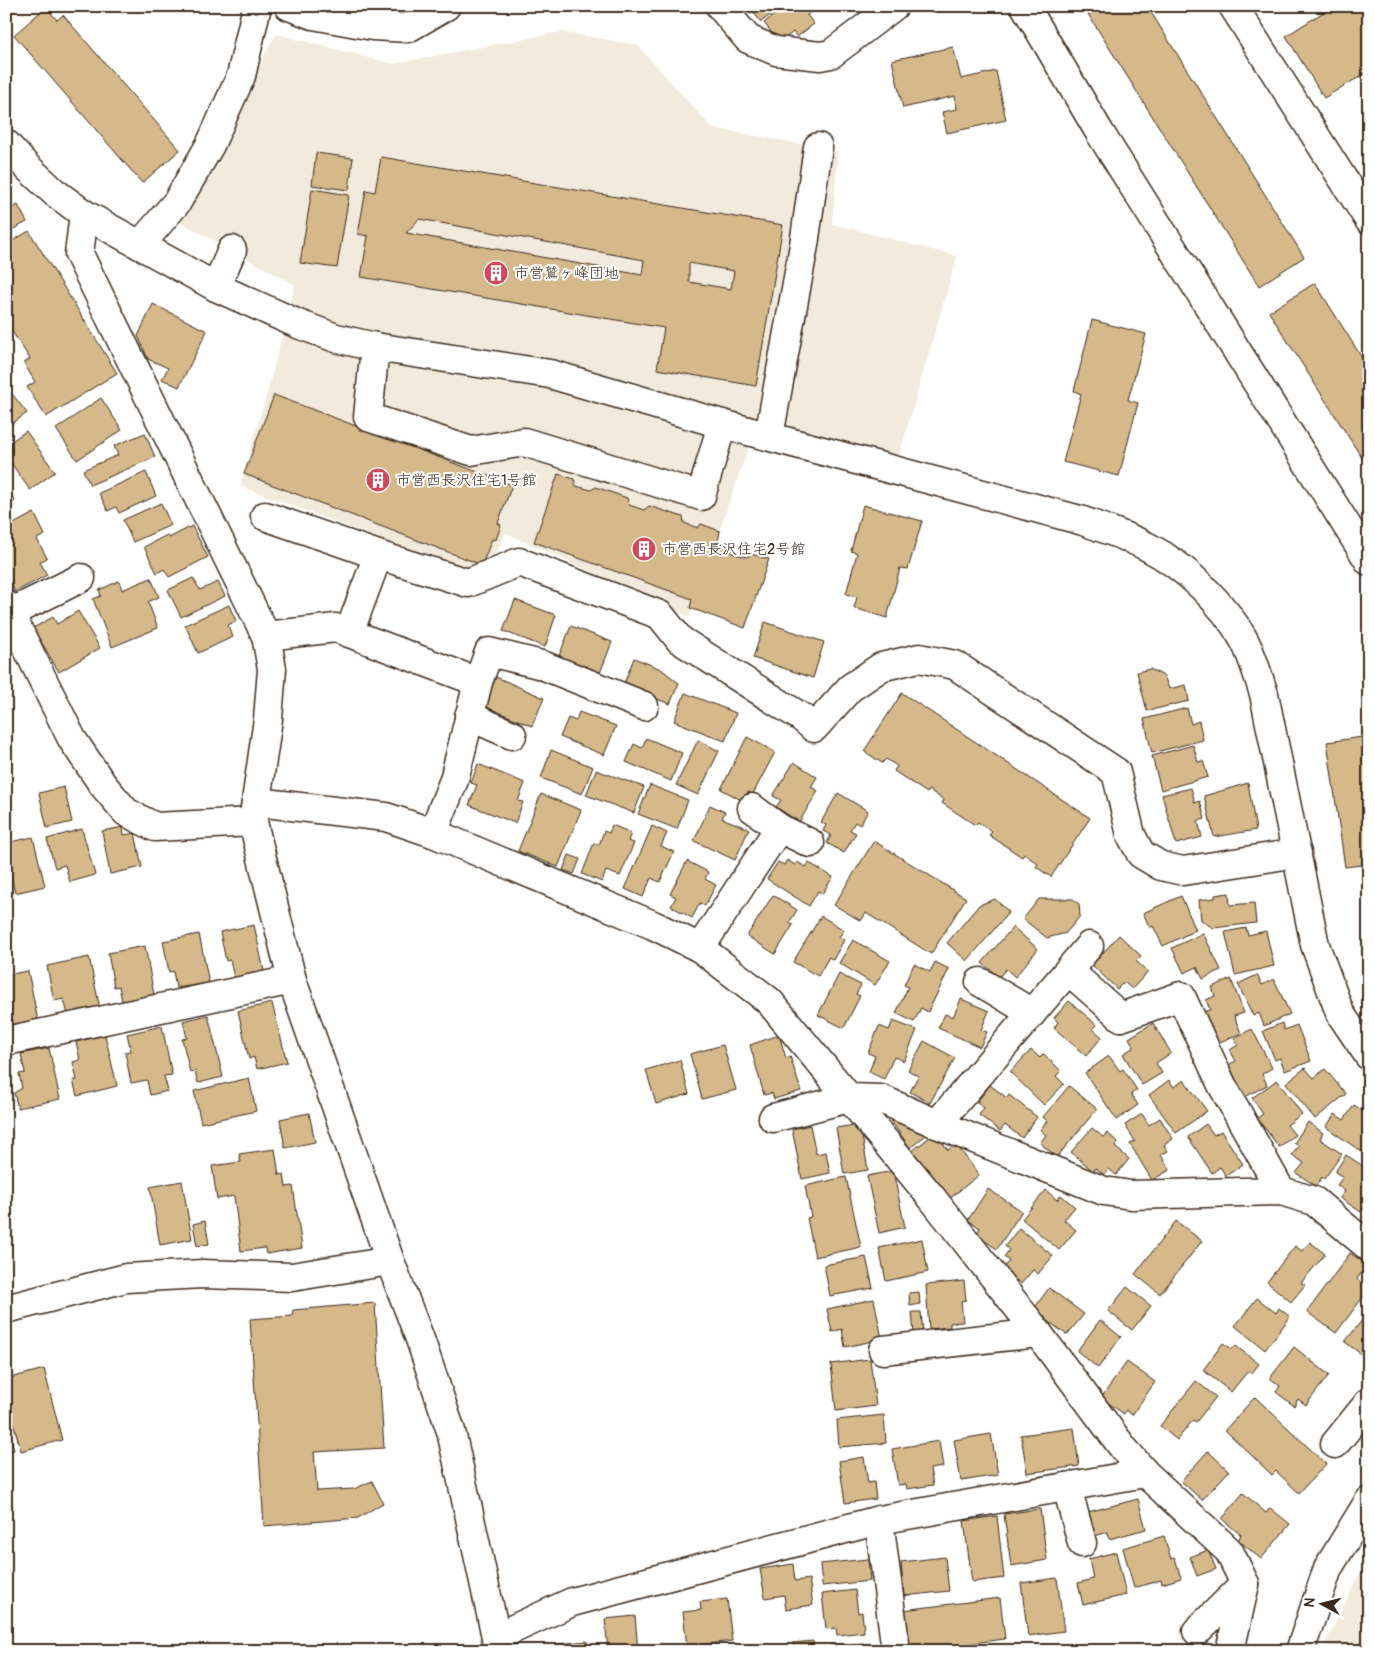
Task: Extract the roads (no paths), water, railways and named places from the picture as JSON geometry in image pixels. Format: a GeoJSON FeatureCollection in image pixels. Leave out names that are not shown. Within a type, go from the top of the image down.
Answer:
{"type":"FeatureCollection","features":[{"type":"Feature","properties":{"kind":"street"},"geometry":{"type":"LineString","coordinates":[[140,245],[177,202],[210,145],[241,76],[257,6]]}},
{"type":"Feature","properties":{"kind":"street"},"geometry":{"type":"LineString","coordinates":[[290,6],[313,15],[373,26],[446,6]]}},
{"type":"Feature","properties":{"kind":"street"},"geometry":{"type":"LineString","coordinates":[[720,6],[748,40],[776,51],[820,56],[831,54],[894,6]]}},
{"type":"Feature","properties":{"kind":"street"},"geometry":{"type":"LineString","coordinates":[[1025,6],[1106,142],[1369,561]]}},
{"type":"Feature","properties":{"kind":"street"},"geometry":{"type":"LineString","coordinates":[[1233,6],[1369,220]]}},
{"type":"Feature","properties":{"kind":"street"},"geometry":{"type":"LineString","coordinates":[[6,144],[54,192],[84,214],[216,286],[298,324],[336,338],[375,347],[550,374],[722,424],[1080,520],[1149,547],[1176,564],[1202,587],[1224,611],[1244,640],[1255,665],[1264,694],[1315,945],[1340,1013],[1369,1056]]}},
{"type":"Feature","properties":{"kind":"street"},"geometry":{"type":"LineString","coordinates":[[769,436],[804,245],[818,147]]}},
{"type":"Feature","properties":{"kind":"street"},"geometry":{"type":"LineString","coordinates":[[84,214],[79,254],[266,636],[272,669],[268,719],[255,812],[292,980],[451,1431],[497,1644],[572,1602],[878,1520],[1145,1473]]}},
{"type":"Feature","properties":{"kind":"street"},"geometry":{"type":"LineString","coordinates":[[216,286],[232,250]]}},
{"type":"Feature","properties":{"kind":"street"},"geometry":{"type":"LineString","coordinates":[[375,347],[368,417],[471,451],[524,442],[701,496],[722,424]]}},
{"type":"Feature","properties":{"kind":"street"},"geometry":{"type":"LineString","coordinates":[[265,516],[378,555],[468,583],[519,562],[660,615],[680,640],[801,717],[814,728],[850,688],[880,667],[919,658],[955,665],[1116,772],[1131,835],[1141,854],[1160,866],[1183,871],[1297,853]]}},
{"type":"Feature","properties":{"kind":"street"},"geometry":{"type":"LineString","coordinates":[[349,633],[378,555]]}},
{"type":"Feature","properties":{"kind":"street"},"geometry":{"type":"LineString","coordinates":[[81,578],[8,609],[72,739],[103,785],[126,812],[155,827],[255,812],[386,817],[432,833],[653,925],[700,948],[769,1001],[932,1198],[1038,1333],[1124,1449],[1145,1473],[1229,1551],[1245,1584],[1230,1651]]}},
{"type":"Feature","properties":{"kind":"street"},"geometry":{"type":"LineString","coordinates":[[266,636],[336,628],[478,682]]}},
{"type":"Feature","properties":{"kind":"street"},"geometry":{"type":"LineString","coordinates":[[432,833],[454,780],[478,682],[489,652],[542,665],[644,706]]}},
{"type":"Feature","properties":{"kind":"street"},"geometry":{"type":"LineString","coordinates":[[470,716],[512,735]]}},
{"type":"Feature","properties":{"kind":"street"},"geometry":{"type":"LineString","coordinates":[[752,808],[780,828],[810,843]]}},
{"type":"Feature","properties":{"kind":"street"},"geometry":{"type":"LineString","coordinates":[[700,948],[780,828]]}},
{"type":"Feature","properties":{"kind":"street"},"geometry":{"type":"LineString","coordinates":[[937,1124],[1089,946]]}},
{"type":"Feature","properties":{"kind":"street"},"geometry":{"type":"LineString","coordinates":[[1069,971],[1121,1017],[1181,996],[1222,1085],[1281,1190]]}},
{"type":"Feature","properties":{"kind":"street"},"geometry":{"type":"LineString","coordinates":[[6,1041],[292,980]]}},
{"type":"Feature","properties":{"kind":"street"},"geometry":{"type":"LineString","coordinates":[[980,982],[1032,1013]]}},
{"type":"Feature","properties":{"kind":"street"},"geometry":{"type":"LineString","coordinates":[[773,1118],[848,1098],[881,1098],[937,1124],[1104,1191],[1131,1195],[1281,1190],[1314,1201],[1369,1247]]}},
{"type":"Feature","properties":{"kind":"street"},"geometry":{"type":"LineString","coordinates":[[6,1309],[126,1278],[203,1274],[292,1277],[390,1262]]}},
{"type":"Feature","properties":{"kind":"street"},"geometry":{"type":"LineString","coordinates":[[882,1350],[1038,1333]]}},
{"type":"Feature","properties":{"kind":"street"},"geometry":{"type":"LineString","coordinates":[[1335,1444],[1369,1402]]}},
{"type":"Feature","properties":{"kind":"street"},"geometry":{"type":"LineString","coordinates":[[1067,1487],[1082,1543]]}},
{"type":"Feature","properties":{"kind":"street"},"geometry":{"type":"LineString","coordinates":[[1300,1651],[1328,1568],[1369,1501]]}},
{"type":"Feature","properties":{"kind":"street"},"geometry":{"type":"LineString","coordinates":[[878,1520],[896,1651]]}},
{"type":"Feature","properties":{"kind":"street"},"geometry":{"type":"LineString","coordinates":[[1197,1630],[1245,1584]]}},
{"type":"Feature","properties":{"kind":"place","name":"市営鷲ヶ峰団地"},"geometry":{"type":"Point","coordinates":[496,273]}},
{"type":"Feature","properties":{"kind":"place","name":"市営西長沢住宅1号館"},"geometry":{"type":"Point","coordinates":[378,480]}},
{"type":"Feature","properties":{"kind":"place","name":"市営西長沢住宅2号館"},"geometry":{"type":"Point","coordinates":[644,549]}}]}
